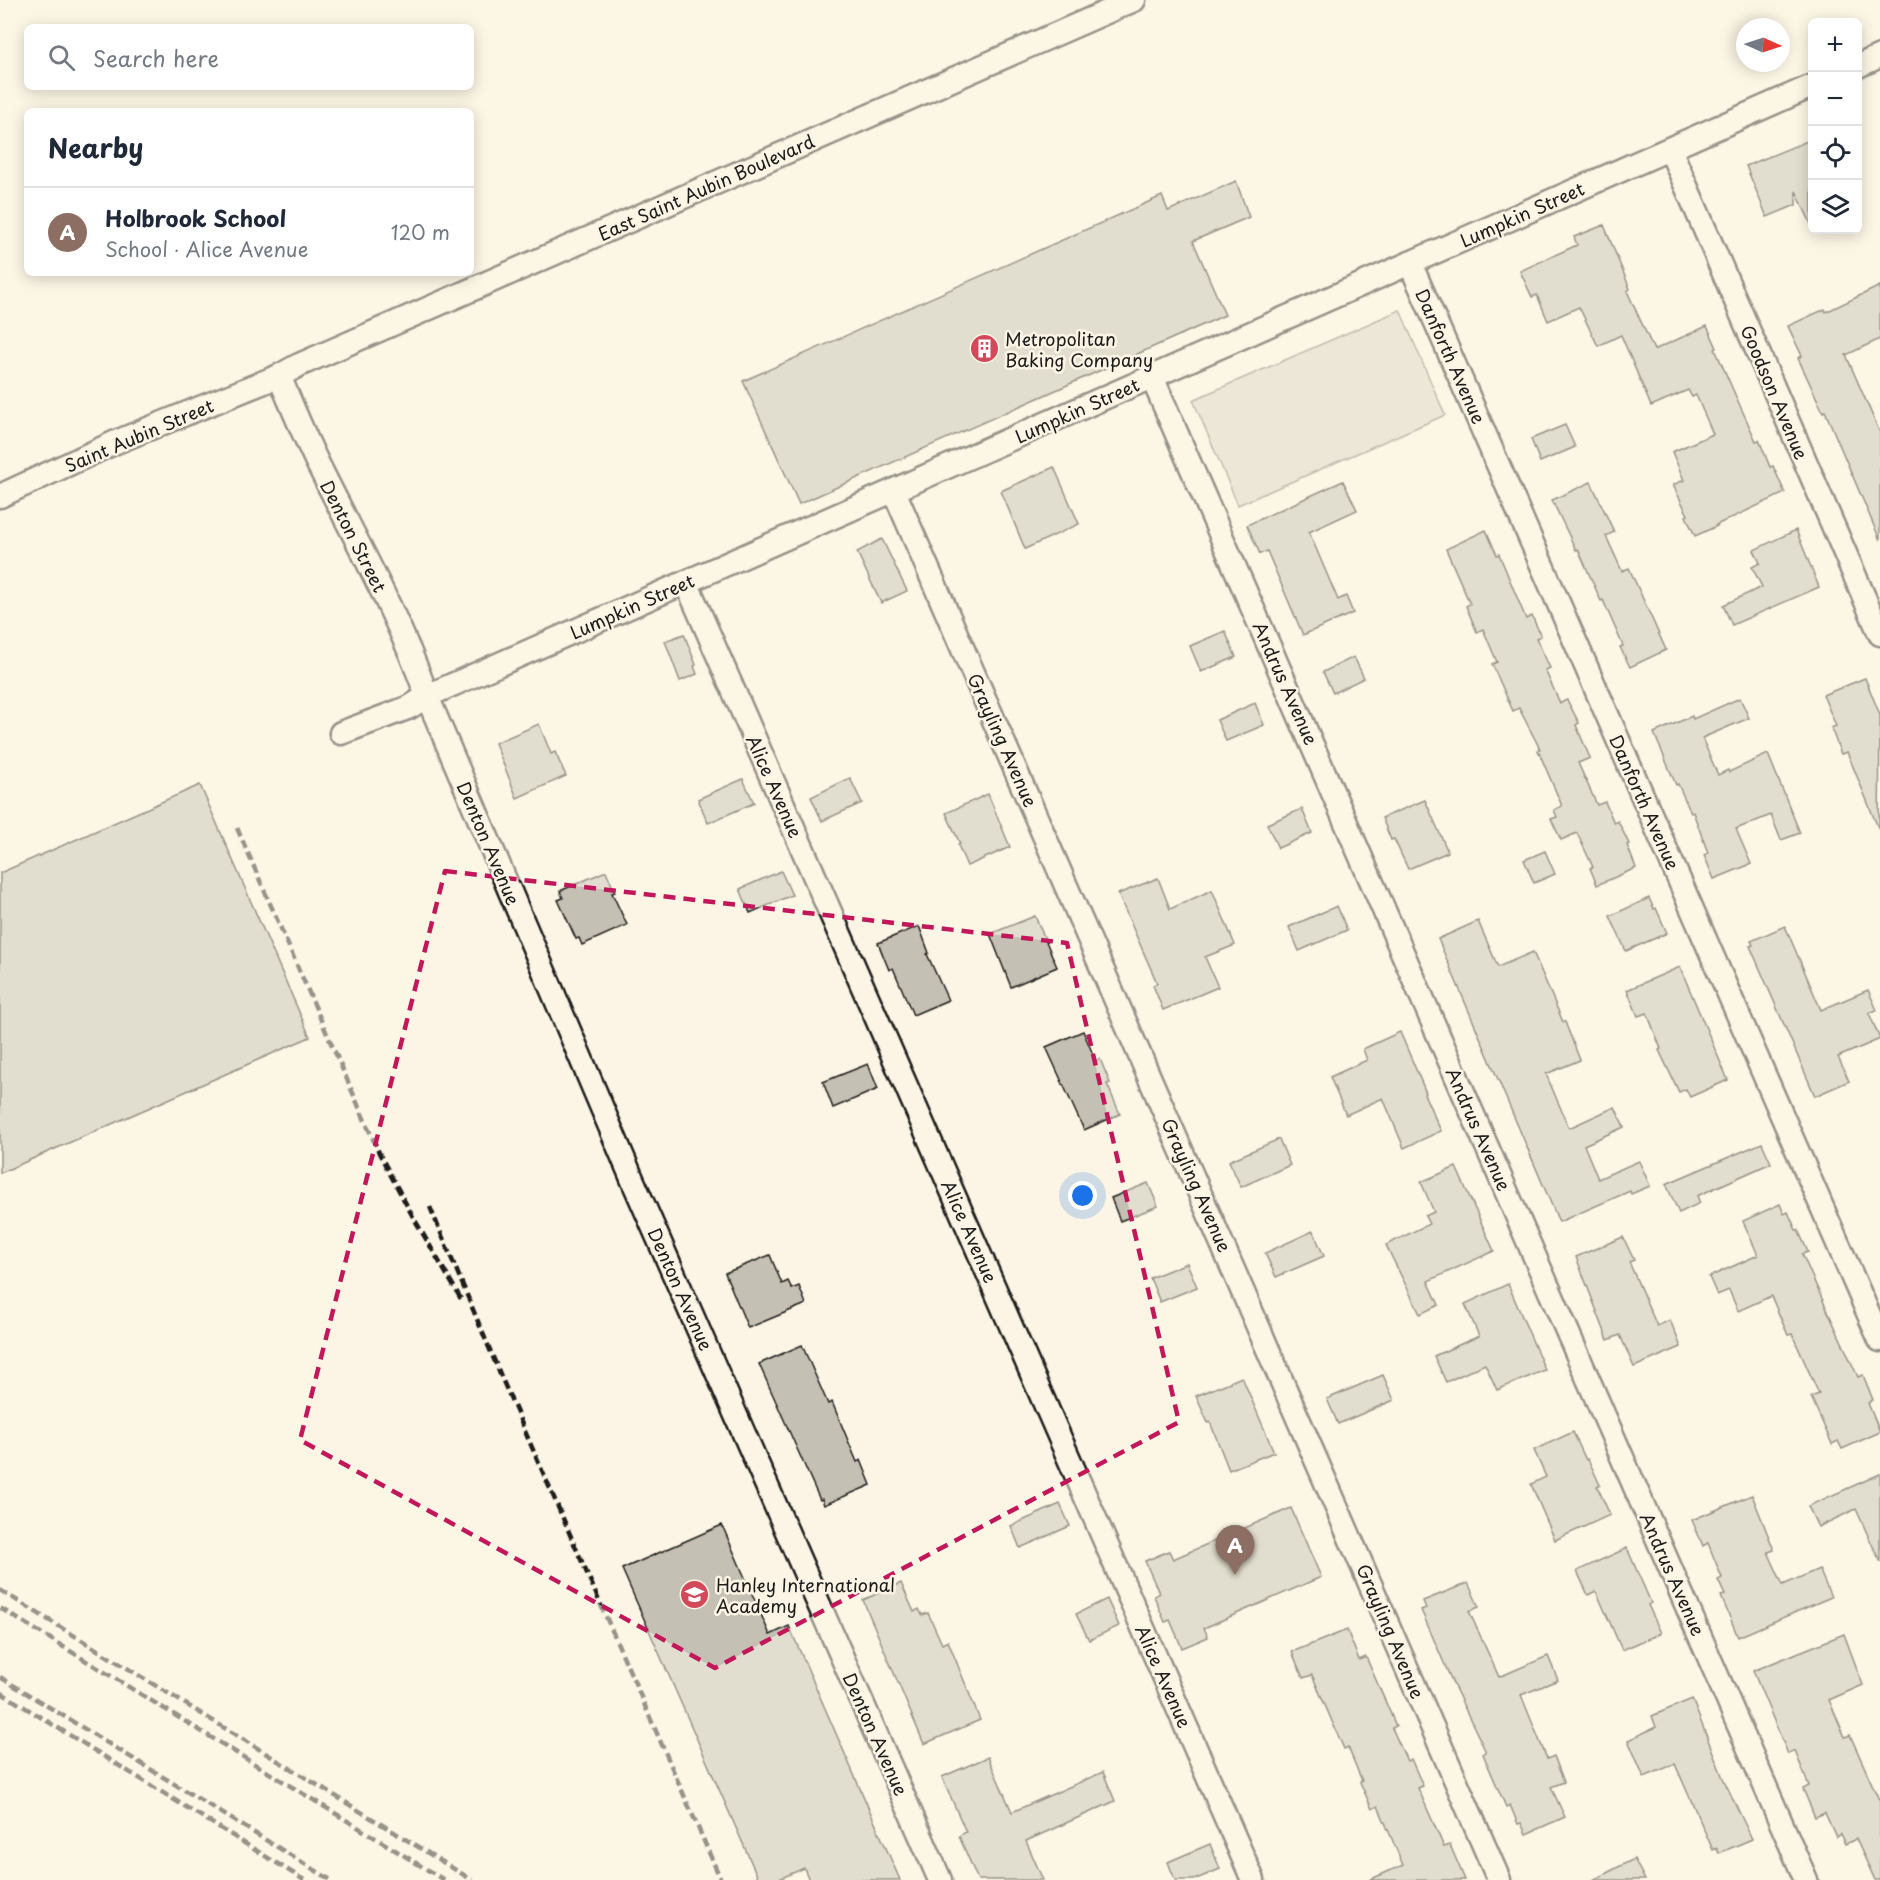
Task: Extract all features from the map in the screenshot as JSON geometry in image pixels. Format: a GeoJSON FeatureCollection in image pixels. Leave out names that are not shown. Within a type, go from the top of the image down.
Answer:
{"type":"FeatureCollection","features":[{"type":"Feature","properties":{"kind":"street","name":"East Saint Aubin Boulevard"},"geometry":{"type":"LineString","coordinates":[[279,376],[299,365],[1134,0]]}},
{"type":"Feature","properties":{"kind":"street"},"geometry":{"type":"LineString","coordinates":[[1862,64],[1880,56]]}},
{"type":"Feature","properties":{"kind":"street","name":"Lumpkin Street"},"geometry":{"type":"LineString","coordinates":[[341,733],[410,707],[427,696],[1808,88]]}},
{"type":"Feature","properties":{"kind":"street","name":"Goodson Avenue"},"geometry":{"type":"LineString","coordinates":[[1670,149],[1880,634]]}},
{"type":"Feature","properties":{"kind":"street","name":"Danforth Avenue"},"geometry":{"type":"LineString","coordinates":[[1410,263],[1880,1340]]}},
{"type":"Feature","properties":{"kind":"street","name":"Saint Aubin Street"},"geometry":{"type":"LineString","coordinates":[[0,496],[116,442],[279,376]]}},
{"type":"Feature","properties":{"kind":"street","name":"Denton Street"},"geometry":{"type":"LineString","coordinates":[[279,376],[321,470],[369,562],[427,696]]}},
{"type":"Feature","properties":{"kind":"street","name":"Andrus Avenue"},"geometry":{"type":"LineString","coordinates":[[1152,377],[1806,1880]]}},
{"type":"Feature","properties":{"kind":"street","name":"Grayling Avenue"},"geometry":{"type":"LineString","coordinates":[[894,491],[1499,1880]]}},
{"type":"Feature","properties":{"kind":"street","name":"Alice Avenue"},"geometry":{"type":"LineString","coordinates":[[686,582],[1253,1880]]}},
{"type":"Feature","properties":{"kind":"street","name":"Denton Avenue"},"geometry":{"type":"LineString","coordinates":[[427,696],[633,1181],[940,1880]]}},
{"type":"Feature","properties":{"kind":"highlighted area"},"geometry":{"type":"Polygon","coordinates":[[[445,871],[1067,943],[1179,1422],[715,1668],[300,1440],[445,871]]]}},
{"type":"Feature","properties":{"kind":"shaded area"},"geometry":{"type":"Polygon","coordinates":[[[1400,310],[1445,415],[1238,505],[1193,400],[1400,310]]]}},
{"type":"Feature","properties":{"kind":"building"},"geometry":{"type":"Polygon","coordinates":[[[1808,141],[1808,217],[1796,191],[1796,205],[1767,217],[1746,166],[1808,141]]]}},
{"type":"Feature","properties":{"kind":"building","name":"Metropolitan Baking Company"},"geometry":{"type":"Polygon","coordinates":[[[1236,181],[1249,217],[1193,241],[1225,315],[799,504],[743,381],[1162,196],[1168,211],[1236,181]]]}},
{"type":"Feature","properties":{"kind":"building"},"geometry":{"type":"Polygon","coordinates":[[[1604,225],[1630,289],[1627,291],[1654,350],[1707,326],[1756,441],[1759,440],[1770,467],[1773,466],[1785,493],[1695,536],[1686,516],[1688,515],[1673,485],[1684,480],[1672,452],[1713,434],[1696,395],[1692,397],[1688,390],[1651,406],[1621,335],[1598,346],[1579,307],[1548,321],[1537,295],[1532,297],[1520,271],[1577,245],[1574,237],[1604,225]]]}},
{"type":"Feature","properties":{"kind":"building"},"geometry":{"type":"Polygon","coordinates":[[[1880,286],[1880,339],[1846,355],[1880,433],[1880,540],[1825,411],[1823,412],[1798,358],[1802,356],[1788,326],[1825,309],[1826,312],[1880,286]]]}},
{"type":"Feature","properties":{"kind":"building"},"geometry":{"type":"Polygon","coordinates":[[[1565,425],[1575,447],[1540,462],[1531,439],[1565,425]]]}},
{"type":"Feature","properties":{"kind":"building"},"geometry":{"type":"Polygon","coordinates":[[[1054,467],[1079,524],[1025,549],[1001,491],[1054,467]]]}},
{"type":"Feature","properties":{"kind":"building"},"geometry":{"type":"Polygon","coordinates":[[[1343,481],[1357,510],[1309,532],[1338,600],[1346,596],[1353,613],[1303,635],[1267,551],[1260,554],[1247,525],[1343,481]]]}},
{"type":"Feature","properties":{"kind":"building"},"geometry":{"type":"Polygon","coordinates":[[[1591,482],[1614,532],[1606,536],[1622,571],[1629,568],[1666,650],[1630,667],[1603,600],[1601,601],[1578,549],[1576,550],[1552,500],[1591,482]]]}},
{"type":"Feature","properties":{"kind":"building"},"geometry":{"type":"Polygon","coordinates":[[[1486,530],[1497,555],[1499,554],[1526,619],[1532,616],[1541,636],[1536,638],[1550,668],[1545,670],[1560,703],[1567,700],[1579,723],[1576,725],[1590,758],[1578,763],[1597,805],[1605,802],[1614,823],[1618,821],[1629,844],[1627,845],[1636,868],[1597,885],[1590,868],[1593,867],[1577,833],[1561,840],[1551,819],[1557,817],[1554,810],[1562,806],[1538,750],[1540,749],[1519,708],[1513,711],[1492,664],[1497,662],[1483,629],[1477,632],[1466,606],[1470,604],[1446,549],[1486,530]]]}},
{"type":"Feature","properties":{"kind":"building"},"geometry":{"type":"Polygon","coordinates":[[[1796,530],[1819,587],[1732,625],[1723,605],[1762,587],[1752,567],[1760,563],[1754,550],[1796,530]]]}},
{"type":"Feature","properties":{"kind":"building"},"geometry":{"type":"Polygon","coordinates":[[[882,539],[907,591],[881,603],[857,552],[882,539]]]}},
{"type":"Feature","properties":{"kind":"building"},"geometry":{"type":"Polygon","coordinates":[[[1225,631],[1236,657],[1201,672],[1190,646],[1225,631]]]}},
{"type":"Feature","properties":{"kind":"building"},"geometry":{"type":"Polygon","coordinates":[[[684,634],[696,665],[694,666],[697,674],[680,681],[665,641],[684,634]]]}},
{"type":"Feature","properties":{"kind":"building"},"geometry":{"type":"Polygon","coordinates":[[[1354,657],[1364,678],[1333,693],[1323,672],[1354,657]]]}},
{"type":"Feature","properties":{"kind":"building"},"geometry":{"type":"Polygon","coordinates":[[[1865,678],[1880,715],[1879,830],[1847,752],[1841,754],[1831,728],[1836,726],[1823,695],[1865,678]]]}},
{"type":"Feature","properties":{"kind":"building"},"geometry":{"type":"Polygon","coordinates":[[[1740,698],[1749,718],[1702,738],[1718,775],[1768,754],[1800,833],[1781,840],[1771,815],[1736,829],[1751,864],[1714,879],[1704,855],[1708,853],[1693,812],[1691,813],[1678,784],[1676,785],[1654,733],[1740,698]]]}},
{"type":"Feature","properties":{"kind":"building"},"geometry":{"type":"Polygon","coordinates":[[[1255,703],[1264,725],[1226,741],[1217,720],[1255,703]]]}},
{"type":"Feature","properties":{"kind":"building"},"geometry":{"type":"Polygon","coordinates":[[[539,724],[551,754],[555,752],[566,776],[517,798],[495,743],[539,724]]]}},
{"type":"Feature","properties":{"kind":"building"},"geometry":{"type":"Polygon","coordinates":[[[850,778],[862,803],[822,821],[811,797],[850,778]]]}},
{"type":"Feature","properties":{"kind":"building"},"geometry":{"type":"Polygon","coordinates":[[[743,779],[754,803],[708,823],[698,799],[743,779]]]}},
{"type":"Feature","properties":{"kind":"building"},"geometry":{"type":"Polygon","coordinates":[[[200,785],[310,1037],[0,1173],[0,873],[200,785]]]}},
{"type":"Feature","properties":{"kind":"building"},"geometry":{"type":"Polygon","coordinates":[[[988,794],[1010,847],[967,866],[946,813],[988,794]]]}},
{"type":"Feature","properties":{"kind":"building"},"geometry":{"type":"Polygon","coordinates":[[[1425,800],[1448,852],[1408,869],[1394,839],[1391,840],[1382,818],[1425,800]]]}},
{"type":"Feature","properties":{"kind":"building"},"geometry":{"type":"Polygon","coordinates":[[[1302,809],[1312,833],[1278,848],[1267,824],[1302,809]]]}},
{"type":"Feature","properties":{"kind":"building"},"geometry":{"type":"Polygon","coordinates":[[[1545,851],[1555,874],[1534,883],[1524,860],[1545,851]]]}},
{"type":"Feature","properties":{"kind":"building"},"geometry":{"type":"Polygon","coordinates":[[[606,871],[615,892],[612,893],[627,925],[582,945],[579,938],[576,939],[558,900],[563,898],[560,891],[606,871]]]}},
{"type":"Feature","properties":{"kind":"building"},"geometry":{"type":"Polygon","coordinates":[[[781,871],[792,895],[750,913],[740,889],[781,871]]]}},
{"type":"Feature","properties":{"kind":"building"},"geometry":{"type":"Polygon","coordinates":[[[1158,878],[1170,909],[1212,890],[1235,945],[1205,957],[1218,987],[1163,1010],[1153,985],[1157,983],[1118,894],[1158,878]]]}},
{"type":"Feature","properties":{"kind":"building"},"geometry":{"type":"Polygon","coordinates":[[[1649,898],[1667,933],[1626,951],[1610,916],[1649,898]]]}},
{"type":"Feature","properties":{"kind":"building"},"geometry":{"type":"Polygon","coordinates":[[[1337,906],[1347,930],[1299,951],[1289,927],[1337,906]]]}},
{"type":"Feature","properties":{"kind":"building"},"geometry":{"type":"Polygon","coordinates":[[[1035,916],[1057,967],[1011,987],[990,934],[1035,916]]]}},
{"type":"Feature","properties":{"kind":"building"},"geometry":{"type":"Polygon","coordinates":[[[1478,921],[1498,967],[1533,952],[1563,1022],[1565,1022],[1580,1060],[1546,1074],[1569,1128],[1615,1107],[1624,1127],[1584,1145],[1598,1179],[1639,1161],[1650,1186],[1631,1194],[1630,1191],[1559,1222],[1438,939],[1478,921]]]}},
{"type":"Feature","properties":{"kind":"building"},"geometry":{"type":"Polygon","coordinates":[[[919,926],[929,953],[927,954],[948,1000],[913,1015],[893,968],[889,970],[878,943],[919,926]]]}},
{"type":"Feature","properties":{"kind":"building"},"geometry":{"type":"Polygon","coordinates":[[[1785,926],[1821,1010],[1868,990],[1877,1010],[1869,1013],[1880,1039],[1838,1057],[1849,1081],[1815,1096],[1750,946],[1753,945],[1751,941],[1785,926]]]}},
{"type":"Feature","properties":{"kind":"building"},"geometry":{"type":"Polygon","coordinates":[[[1680,967],[1728,1080],[1690,1097],[1686,1089],[1679,1092],[1659,1050],[1661,1049],[1647,1013],[1638,1016],[1627,990],[1680,967]]]}},
{"type":"Feature","properties":{"kind":"building"},"geometry":{"type":"Polygon","coordinates":[[[1083,1031],[1096,1061],[1100,1059],[1110,1083],[1107,1084],[1120,1114],[1084,1130],[1046,1047],[1083,1031]]]}},
{"type":"Feature","properties":{"kind":"building"},"geometry":{"type":"Polygon","coordinates":[[[1400,1032],[1441,1131],[1404,1148],[1383,1098],[1346,1115],[1330,1077],[1367,1060],[1363,1049],[1400,1032]]]}},
{"type":"Feature","properties":{"kind":"building"},"geometry":{"type":"Polygon","coordinates":[[[868,1064],[878,1089],[833,1108],[823,1082],[868,1064]]]}},
{"type":"Feature","properties":{"kind":"building"},"geometry":{"type":"Polygon","coordinates":[[[1279,1139],[1290,1165],[1241,1187],[1229,1161],[1279,1139]]]}},
{"type":"Feature","properties":{"kind":"building"},"geometry":{"type":"Polygon","coordinates":[[[1762,1143],[1771,1163],[1697,1196],[1700,1203],[1679,1213],[1666,1184],[1762,1143]]]}},
{"type":"Feature","properties":{"kind":"building"},"geometry":{"type":"Polygon","coordinates":[[[1456,1167],[1494,1251],[1428,1281],[1439,1305],[1420,1314],[1386,1245],[1429,1224],[1425,1216],[1434,1212],[1421,1182],[1456,1167]]]}},
{"type":"Feature","properties":{"kind":"building"},"geometry":{"type":"Polygon","coordinates":[[[1148,1183],[1158,1206],[1120,1221],[1111,1198],[1148,1183]]]}},
{"type":"Feature","properties":{"kind":"building"},"geometry":{"type":"Polygon","coordinates":[[[1780,1204],[1784,1214],[1788,1212],[1798,1230],[1808,1252],[1802,1254],[1858,1377],[1863,1375],[1873,1400],[1868,1403],[1880,1432],[1842,1449],[1838,1441],[1832,1444],[1811,1397],[1819,1394],[1792,1334],[1788,1335],[1771,1296],[1738,1311],[1729,1290],[1717,1295],[1709,1277],[1758,1255],[1743,1221],[1780,1204]]]}},
{"type":"Feature","properties":{"kind":"building"},"geometry":{"type":"Polygon","coordinates":[[[1313,1231],[1324,1256],[1276,1277],[1265,1253],[1313,1231]]]}},
{"type":"Feature","properties":{"kind":"building"},"geometry":{"type":"Polygon","coordinates":[[[1623,1237],[1634,1260],[1629,1262],[1657,1326],[1670,1320],[1681,1347],[1634,1367],[1620,1335],[1608,1340],[1576,1257],[1623,1237]]]}},
{"type":"Feature","properties":{"kind":"building"},"geometry":{"type":"Polygon","coordinates":[[[770,1255],[782,1284],[788,1281],[792,1289],[799,1286],[806,1304],[748,1328],[725,1273],[770,1255]]]}},
{"type":"Feature","properties":{"kind":"building"},"geometry":{"type":"Polygon","coordinates":[[[1187,1263],[1197,1287],[1160,1302],[1150,1278],[1187,1263]]]}},
{"type":"Feature","properties":{"kind":"building"},"geometry":{"type":"Polygon","coordinates":[[[1508,1284],[1545,1370],[1497,1390],[1485,1364],[1446,1382],[1434,1356],[1479,1336],[1465,1304],[1508,1284]]]}},
{"type":"Feature","properties":{"kind":"building"},"geometry":{"type":"Polygon","coordinates":[[[802,1345],[828,1404],[832,1402],[857,1462],[861,1460],[871,1485],[824,1505],[759,1364],[802,1345]]]}},
{"type":"Feature","properties":{"kind":"building"},"geometry":{"type":"Polygon","coordinates":[[[1383,1375],[1394,1400],[1338,1424],[1327,1399],[1383,1375]]]}},
{"type":"Feature","properties":{"kind":"building"},"geometry":{"type":"Polygon","coordinates":[[[1242,1377],[1274,1452],[1229,1470],[1210,1422],[1208,1423],[1196,1396],[1242,1377]]]}},
{"type":"Feature","properties":{"kind":"building"},"geometry":{"type":"Polygon","coordinates":[[[1573,1432],[1600,1485],[1597,1486],[1610,1515],[1555,1540],[1531,1484],[1546,1477],[1534,1450],[1573,1432]]]}},
{"type":"Feature","properties":{"kind":"building"},"geometry":{"type":"Polygon","coordinates":[[[1880,1474],[1880,1562],[1856,1509],[1818,1527],[1808,1506],[1880,1474]]]}},
{"type":"Feature","properties":{"kind":"building"},"geometry":{"type":"Polygon","coordinates":[[[1752,1495],[1774,1550],[1768,1552],[1783,1585],[1819,1569],[1831,1597],[1738,1637],[1721,1596],[1725,1595],[1718,1580],[1722,1578],[1708,1543],[1703,1546],[1692,1520],[1752,1495]]]}},
{"type":"Feature","properties":{"kind":"building"},"geometry":{"type":"Polygon","coordinates":[[[1060,1504],[1070,1526],[1020,1548],[1011,1526],[1060,1504]]]}},
{"type":"Feature","properties":{"kind":"building"},"geometry":{"type":"Polygon","coordinates":[[[1291,1508],[1321,1577],[1204,1628],[1208,1637],[1182,1648],[1170,1620],[1165,1622],[1154,1596],[1159,1593],[1145,1561],[1169,1551],[1173,1559],[1291,1508]]]}},
{"type":"Feature","properties":{"kind":"building"},"geometry":{"type":"Polygon","coordinates":[[[722,1525],[770,1635],[789,1626],[900,1880],[809,1880],[804,1868],[777,1880],[759,1880],[622,1569],[722,1525]]]}},
{"type":"Feature","properties":{"kind":"building"},"geometry":{"type":"Polygon","coordinates":[[[1627,1548],[1651,1603],[1648,1605],[1661,1633],[1622,1650],[1596,1591],[1588,1595],[1577,1571],[1627,1548]]]}},
{"type":"Feature","properties":{"kind":"building"},"geometry":{"type":"Polygon","coordinates":[[[901,1583],[914,1612],[919,1609],[922,1615],[928,1613],[942,1644],[948,1641],[980,1720],[924,1744],[863,1600],[901,1583]]]}},
{"type":"Feature","properties":{"kind":"building"},"geometry":{"type":"Polygon","coordinates":[[[1468,1583],[1479,1607],[1469,1611],[1499,1677],[1548,1656],[1558,1680],[1521,1695],[1547,1759],[1554,1756],[1564,1782],[1551,1787],[1565,1817],[1526,1834],[1521,1823],[1518,1824],[1510,1805],[1506,1807],[1483,1754],[1486,1752],[1421,1610],[1426,1608],[1423,1601],[1468,1583]]]}},
{"type":"Feature","properties":{"kind":"building"},"geometry":{"type":"Polygon","coordinates":[[[1107,1599],[1119,1626],[1089,1640],[1076,1614],[1107,1599]]]}},
{"type":"Feature","properties":{"kind":"building"},"geometry":{"type":"Polygon","coordinates":[[[1347,1630],[1359,1660],[1366,1657],[1396,1726],[1392,1728],[1407,1761],[1411,1759],[1423,1786],[1418,1788],[1444,1847],[1450,1845],[1465,1880],[1369,1880],[1403,1865],[1378,1806],[1372,1809],[1348,1747],[1344,1749],[1312,1675],[1303,1678],[1292,1652],[1347,1630]]]}},
{"type":"Feature","properties":{"kind":"building"},"geometry":{"type":"Polygon","coordinates":[[[1844,1634],[1863,1685],[1829,1700],[1845,1737],[1850,1735],[1880,1802],[1880,1880],[1875,1880],[1856,1839],[1845,1844],[1840,1834],[1836,1837],[1825,1813],[1815,1817],[1803,1789],[1809,1786],[1795,1751],[1788,1754],[1753,1671],[1844,1634]]]}},
{"type":"Feature","properties":{"kind":"building"},"geometry":{"type":"Polygon","coordinates":[[[1692,1699],[1723,1778],[1752,1839],[1719,1853],[1717,1848],[1713,1850],[1675,1764],[1644,1777],[1628,1740],[1656,1727],[1652,1716],[1692,1699]]]}},
{"type":"Feature","properties":{"kind":"building"},"geometry":{"type":"Polygon","coordinates":[[[988,1757],[1012,1812],[1103,1772],[1115,1801],[1026,1841],[1043,1880],[978,1880],[959,1836],[966,1832],[942,1777],[988,1757]]]}},
{"type":"Feature","properties":{"kind":"building"},"geometry":{"type":"Polygon","coordinates":[[[1210,1844],[1220,1869],[1194,1880],[1175,1880],[1168,1862],[1210,1844]]]}},
{"type":"Feature","properties":{"kind":"building"},"geometry":{"type":"Polygon","coordinates":[[[1634,1859],[1645,1880],[1593,1880],[1634,1859]]]}},
{"type":"Feature","properties":{"kind":"railway"},"geometry":{"type":"LineString","coordinates":[[237,828],[380,1155],[461,1299]]}},
{"type":"Feature","properties":{"kind":"railway"},"geometry":{"type":"LineString","coordinates":[[430,1207],[503,1381],[721,1880]]}},
{"type":"Feature","properties":{"kind":"railway"},"geometry":{"type":"LineString","coordinates":[[0,1590],[472,1880]]}},
{"type":"Feature","properties":{"kind":"railway"},"geometry":{"type":"LineString","coordinates":[[0,1608],[444,1880]]}},
{"type":"Feature","properties":{"kind":"railway"},"geometry":{"type":"LineString","coordinates":[[0,1677],[331,1880]]}},
{"type":"Feature","properties":{"kind":"railway"},"geometry":{"type":"LineString","coordinates":[[0,1692],[304,1880]]}},
{"type":"Feature","properties":{"kind":"place","name":"Metropolitan Baking Company"},"geometry":{"type":"Point","coordinates":[984,348]}},
{"type":"Feature","properties":{"kind":"place","name":"Holbrook School"},"geometry":{"type":"Point","coordinates":[1235,1575]}},
{"type":"Feature","properties":{"kind":"place","name":"Hanley International Academy"},"geometry":{"type":"Point","coordinates":[695,1594]}}]}
